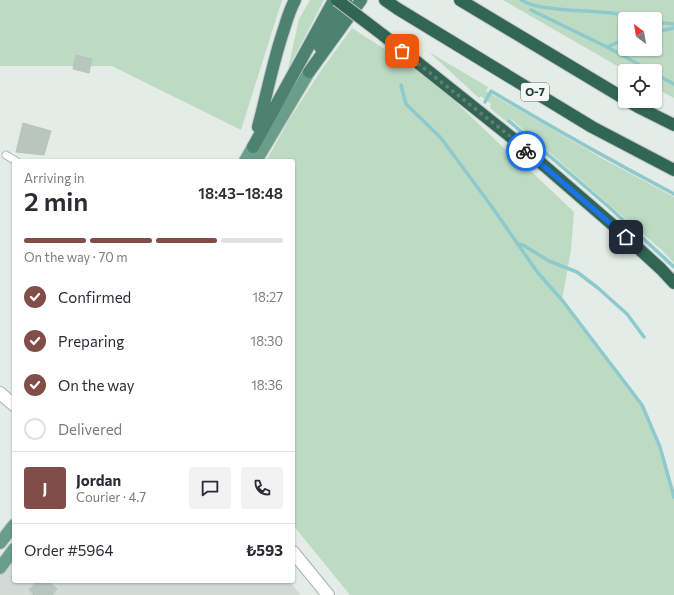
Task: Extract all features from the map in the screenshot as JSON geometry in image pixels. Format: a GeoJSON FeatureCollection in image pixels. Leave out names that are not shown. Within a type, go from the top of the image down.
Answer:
{"type":"FeatureCollection","features":[{"type":"Feature","properties":{"kind":"highway"},"geometry":{"type":"LineString","coordinates":[[253,147],[267,95],[276,50],[291,7],[295,0]]}},
{"type":"Feature","properties":{"kind":"highway"},"geometry":{"type":"LineString","coordinates":[[253,147],[334,0]]}},
{"type":"Feature","properties":{"kind":"highway"},"geometry":{"type":"LineString","coordinates":[[337,0],[511,137],[614,226],[674,283]]}},
{"type":"Feature","properties":{"kind":"highway"},"geometry":{"type":"LineString","coordinates":[[309,72],[322,42],[346,0]]}},
{"type":"Feature","properties":{"kind":"highway"},"geometry":{"type":"LineString","coordinates":[[309,72],[361,0]]}},
{"type":"Feature","properties":{"kind":"highway","name":"O-7"},"geometry":{"type":"LineString","coordinates":[[385,0],[592,127],[674,170]]}},
{"type":"Feature","properties":{"kind":"highway"},"geometry":{"type":"LineString","coordinates":[[460,0],[618,95]]}},
{"type":"Feature","properties":{"kind":"highway"},"geometry":{"type":"LineString","coordinates":[[640,108],[674,125]]}},
{"type":"Feature","properties":{"kind":"main road"},"geometry":{"type":"LineString","coordinates":[[257,159],[309,72]]}},
{"type":"Feature","properties":{"kind":"main road"},"geometry":{"type":"LineString","coordinates":[[246,159],[253,147]]}},
{"type":"Feature","properties":{"kind":"main road"},"geometry":{"type":"LineString","coordinates":[[0,543],[12,528]]}},
{"type":"Feature","properties":{"kind":"main road"},"geometry":{"type":"LineString","coordinates":[[0,568],[12,552]]}},
{"type":"Feature","properties":{"kind":"street"},"geometry":{"type":"LineString","coordinates":[[0,393],[12,403]]}},
{"type":"Feature","properties":{"kind":"street"},"geometry":{"type":"LineString","coordinates":[[295,554],[328,595]]}},
{"type":"Feature","properties":{"kind":"lane"},"geometry":{"type":"LineString","coordinates":[[6,155],[13,159]]}},
{"type":"Feature","properties":{"kind":"shaded area"},"geometry":{"type":"Polygon","coordinates":[[[12,553],[12,583],[291,583],[301,595],[0,595],[0,571],[12,553]]]}},
{"type":"Feature","properties":{"kind":"green space"},"geometry":{"type":"Polygon","coordinates":[[[0,0],[282,0],[241,130],[112,66],[0,66],[0,0]]]}},
{"type":"Feature","properties":{"kind":"green space"},"geometry":{"type":"Polygon","coordinates":[[[310,0],[324,0],[288,69],[299,19],[310,0]]]}},
{"type":"Feature","properties":{"kind":"green space"},"geometry":{"type":"Polygon","coordinates":[[[503,0],[674,0],[674,98],[662,92],[662,64],[618,64],[618,66],[503,0]]]}},
{"type":"Feature","properties":{"kind":"green space"},"geometry":{"type":"Polygon","coordinates":[[[352,28],[440,87],[574,212],[571,250],[562,300],[642,405],[653,431],[674,499],[674,595],[350,595],[295,527],[295,159],[267,159],[289,120],[320,72],[352,28]]]}},
{"type":"Feature","properties":{"kind":"green space"},"geometry":{"type":"Polygon","coordinates":[[[429,52],[488,87],[486,91],[605,160],[674,197],[674,263],[664,252],[511,119],[508,123],[490,108],[491,104],[481,96],[479,98],[429,52]]]}},
{"type":"Feature","properties":{"kind":"building"},"geometry":{"type":"Polygon","coordinates":[[[76,55],[92,59],[89,73],[73,69],[76,55]]]}},
{"type":"Feature","properties":{"kind":"building"},"geometry":{"type":"Polygon","coordinates":[[[23,123],[51,131],[44,155],[16,152],[23,123]]]}},
{"type":"Feature","properties":{"kind":"building"},"geometry":{"type":"Polygon","coordinates":[[[35,583],[50,583],[57,589],[52,595],[34,595],[29,590],[35,583]]]}},
{"type":"Feature","properties":{"kind":"waterway"},"geometry":{"type":"LineString","coordinates":[[521,0],[543,7],[618,14]]}},
{"type":"Feature","properties":{"kind":"waterway"},"geometry":{"type":"LineString","coordinates":[[531,10],[638,64]]}},
{"type":"Feature","properties":{"kind":"waterway"},"geometry":{"type":"LineString","coordinates":[[662,23],[674,24]]}},
{"type":"Feature","properties":{"kind":"waterway"},"geometry":{"type":"LineString","coordinates":[[662,31],[674,28]]}},
{"type":"Feature","properties":{"kind":"waterway"},"geometry":{"type":"LineString","coordinates":[[607,47],[618,42]]}},
{"type":"Feature","properties":{"kind":"waterway"},"geometry":{"type":"LineString","coordinates":[[662,78],[674,84]]}},
{"type":"Feature","properties":{"kind":"waterway"},"geometry":{"type":"LineString","coordinates":[[401,85],[406,104],[441,138],[538,273],[562,300],[642,405],[660,447],[674,497]]}},
{"type":"Feature","properties":{"kind":"waterway"},"geometry":{"type":"LineString","coordinates":[[485,102],[491,91],[582,144],[674,194]]}},
{"type":"Feature","properties":{"kind":"waterway"},"geometry":{"type":"LineString","coordinates":[[509,121],[609,207],[674,267]]}},
{"type":"Feature","properties":{"kind":"waterway"},"geometry":{"type":"LineString","coordinates":[[517,244],[523,245],[549,261],[577,272],[598,288],[627,314],[644,337]]}},
{"type":"Feature","properties":{"kind":"way so far"},"geometry":{"type":"LineString","coordinates":[[402,51],[511,137],[526,151]]}},
{"type":"Feature","properties":{"kind":"route"},"geometry":{"type":"LineString","coordinates":[[526,151],[626,237]]}}]}
